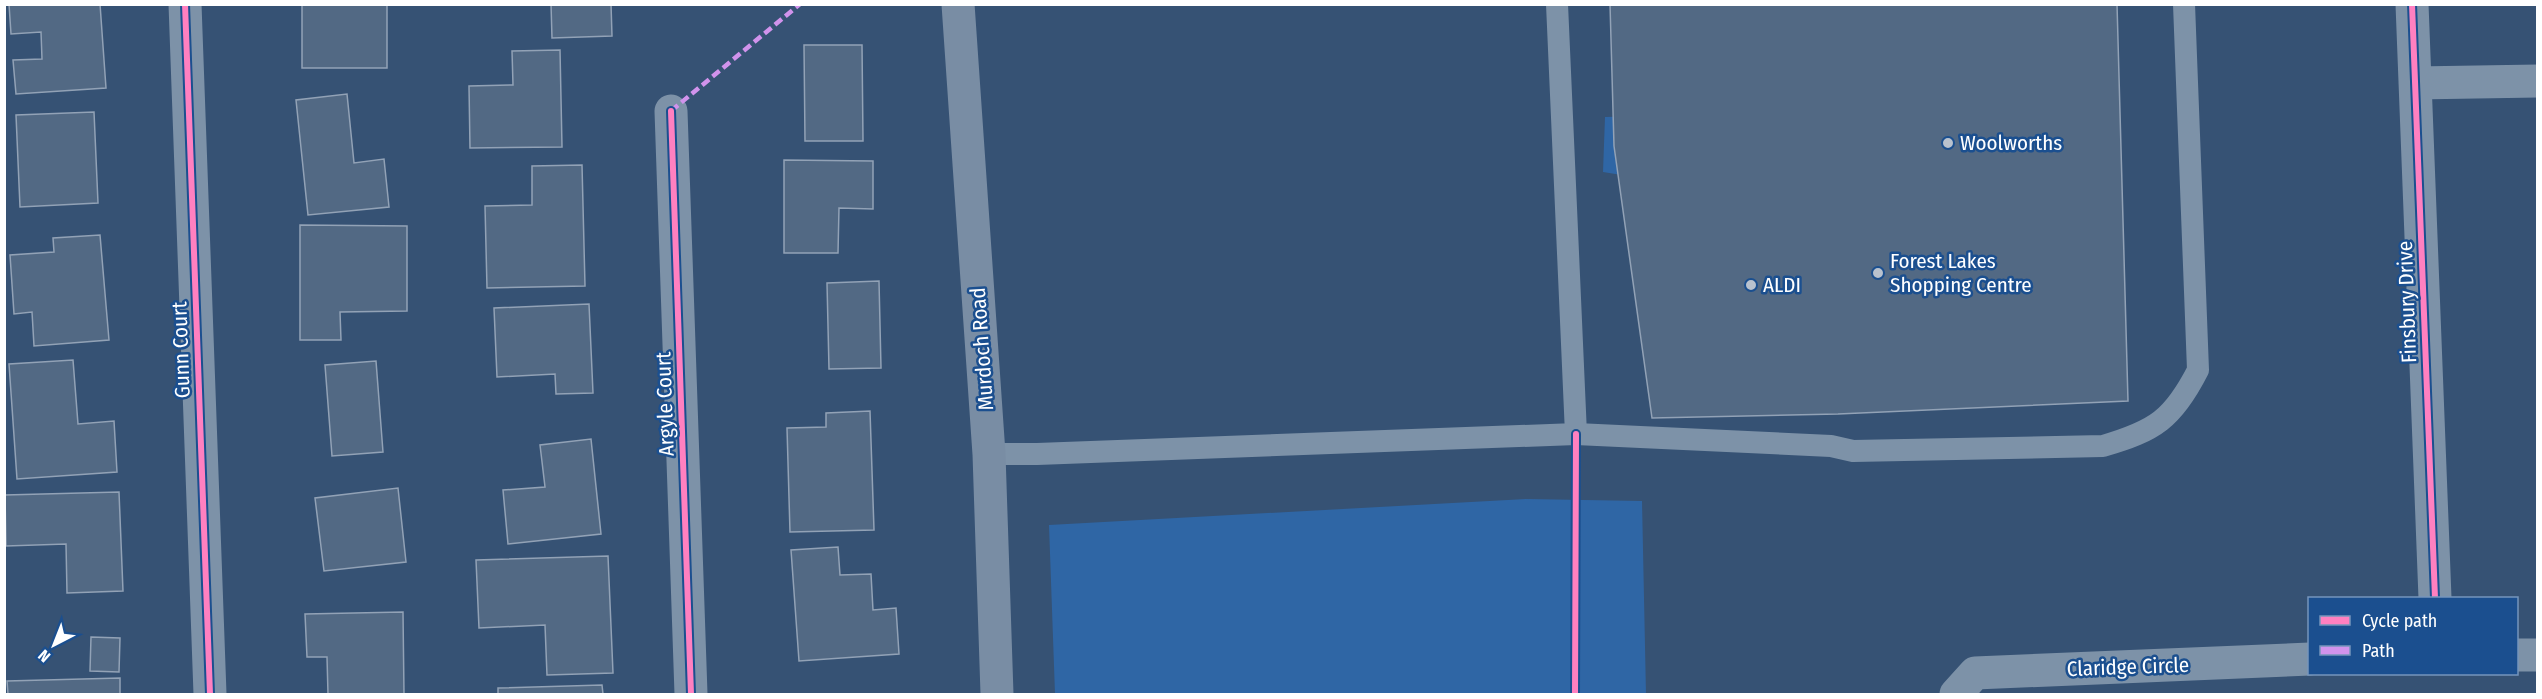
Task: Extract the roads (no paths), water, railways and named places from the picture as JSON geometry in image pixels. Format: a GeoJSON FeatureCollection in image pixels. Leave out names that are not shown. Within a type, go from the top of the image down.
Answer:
{"type":"FeatureCollection","features":[{"type":"Feature","properties":{"kind":"main road","name":"Murdoch Road"},"geometry":{"type":"LineString","coordinates":[[958,4],[989,453],[997,694]]}},
{"type":"Feature","properties":{"kind":"street","name":"Gunn Court"},"geometry":{"type":"LineString","coordinates":[[185,4],[210,694]]}},
{"type":"Feature","properties":{"kind":"street","name":"Finsbury Drive"},"geometry":{"type":"LineString","coordinates":[[2412,4],[2435,597]]}},
{"type":"Feature","properties":{"kind":"street"},"geometry":{"type":"LineString","coordinates":[[2415,84],[2538,81]]}},
{"type":"Feature","properties":{"kind":"street","name":"Argyle Court"},"geometry":{"type":"LineString","coordinates":[[671,111],[691,694]]}},
{"type":"Feature","properties":{"kind":"street"},"geometry":{"type":"LineString","coordinates":[[2518,655],[2538,655]]}},
{"type":"Feature","properties":{"kind":"street","name":"Claridge Circle"},"geometry":{"type":"LineString","coordinates":[[1956,694],[1975,673],[2308,659]]}},
{"type":"Feature","properties":{"kind":"lane"},"geometry":{"type":"LineString","coordinates":[[1557,4],[1576,434]]}},
{"type":"Feature","properties":{"kind":"lane"},"geometry":{"type":"LineString","coordinates":[[989,453],[1037,454],[1576,434],[1831,446],[1853,451],[1876,451],[2103,446],[2137,436],[2162,421],[2184,398],[2198,370],[2184,4]]}},
{"type":"Feature","properties":{"kind":"place","name":"Woolworths"},"geometry":{"type":"Point","coordinates":[1948,143]}},
{"type":"Feature","properties":{"kind":"place","name":"Forest Lakes Shopping Centre"},"geometry":{"type":"Point","coordinates":[1878,273]}},
{"type":"Feature","properties":{"kind":"place","name":"ALDI"},"geometry":{"type":"Point","coordinates":[1751,285]}}]}
